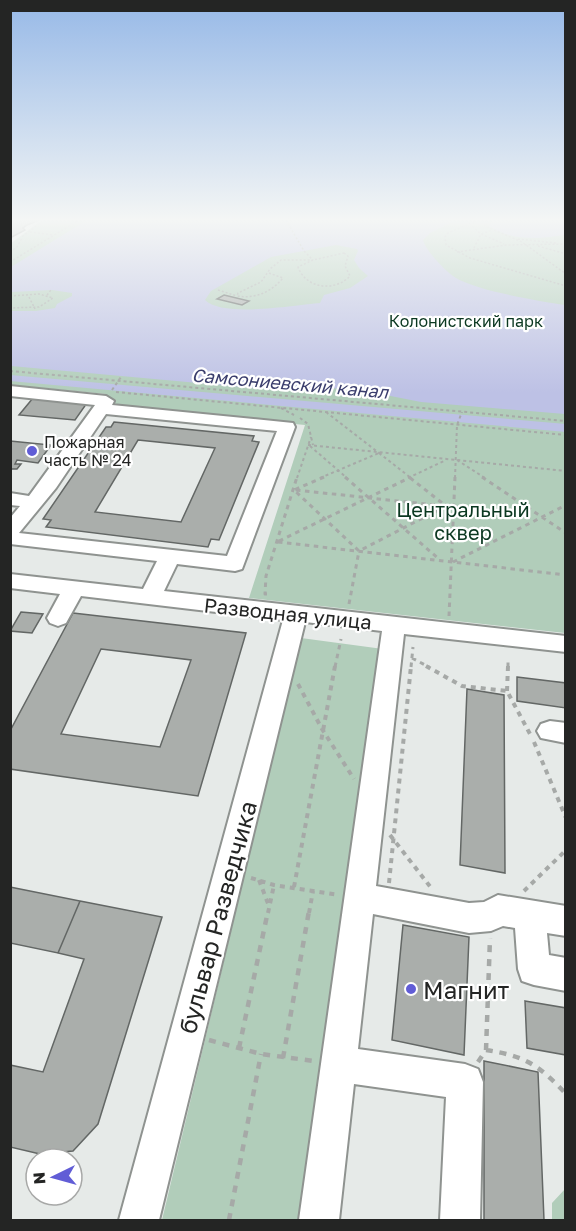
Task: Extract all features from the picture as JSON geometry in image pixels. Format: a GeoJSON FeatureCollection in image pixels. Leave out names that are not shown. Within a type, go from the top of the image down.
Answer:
{"type":"FeatureCollection","features":[{"type":"Feature","properties":{"kind":"street"},"geometry":{"type":"LineString","coordinates":[[10,410],[19,392],[106,400],[287,427],[235,564],[124,565]]}},
{"type":"Feature","properties":{"kind":"street"},"geometry":{"type":"LineString","coordinates":[[10,531],[34,503],[106,400]]}},
{"type":"Feature","properties":{"kind":"street"},"geometry":{"type":"LineString","coordinates":[[10,500],[34,503]]}},
{"type":"Feature","properties":{"kind":"street"},"geometry":{"type":"LineString","coordinates":[[10,538],[67,544],[167,563]]}},
{"type":"Feature","properties":{"kind":"street"},"geometry":{"type":"LineString","coordinates":[[67,544],[61,557],[99,562]]}},
{"type":"Feature","properties":{"kind":"street"},"geometry":{"type":"LineString","coordinates":[[150,597],[167,563]]}},
{"type":"Feature","properties":{"kind":"street","name":"Разводная улица"},"geometry":{"type":"LineString","coordinates":[[10,581],[296,614],[404,636],[566,644]]}},
{"type":"Feature","properties":{"kind":"street"},"geometry":{"type":"LineString","coordinates":[[58,618],[74,588]]}},
{"type":"Feature","properties":{"kind":"street","name":"бульвар Разведчика"},"geometry":{"type":"LineString","coordinates":[[139,1221],[296,614]]}},
{"type":"Feature","properties":{"kind":"street"},"geometry":{"type":"LineString","coordinates":[[318,1221],[339,1065],[373,900],[371,807],[404,636]]}},
{"type":"Feature","properties":{"kind":"street"},"geometry":{"type":"LineString","coordinates":[[373,900],[469,918],[495,913],[530,915],[566,921]]}},
{"type":"Feature","properties":{"kind":"street"},"geometry":{"type":"LineString","coordinates":[[530,915],[534,969],[566,975]]}},
{"type":"Feature","properties":{"kind":"street"},"geometry":{"type":"LineString","coordinates":[[339,1065],[465,1082],[460,1221]]}},
{"type":"Feature","properties":{"kind":"path"},"geometry":{"type":"LineString","coordinates":[[237,296],[238,293],[261,282],[265,277]]}},
{"type":"Feature","properties":{"kind":"path"},"geometry":{"type":"LineString","coordinates":[[218,290],[252,298],[276,286],[281,277]]}},
{"type":"Feature","properties":{"kind":"path"},"geometry":{"type":"LineString","coordinates":[[304,277],[315,286],[341,283],[348,277]]}},
{"type":"Feature","properties":{"kind":"path"},"geometry":{"type":"LineString","coordinates":[[535,277],[566,286]]}},
{"type":"Feature","properties":{"kind":"path"},"geometry":{"type":"LineString","coordinates":[[47,295],[51,290]]}},
{"type":"Feature","properties":{"kind":"path"},"geometry":{"type":"LineString","coordinates":[[10,296],[47,295],[53,298],[49,304],[35,309],[10,308]]}},
{"type":"Feature","properties":{"kind":"path"},"geometry":{"type":"LineString","coordinates":[[24,296],[31,298],[35,309]]}},
{"type":"Feature","properties":{"kind":"path"},"geometry":{"type":"LineString","coordinates":[[10,371],[566,421]]}},
{"type":"Feature","properties":{"kind":"path"},"geometry":{"type":"LineString","coordinates":[[122,377],[106,400],[325,411],[566,435]]}},
{"type":"Feature","properties":{"kind":"path"},"geometry":{"type":"LineString","coordinates":[[325,411],[446,506]]}},
{"type":"Feature","properties":{"kind":"path"},"geometry":{"type":"LineString","coordinates":[[449,616],[457,425],[462,412]]}},
{"type":"Feature","properties":{"kind":"path"},"geometry":{"type":"LineString","coordinates":[[265,594],[266,576],[311,437]]}},
{"type":"Feature","properties":{"kind":"path"},"geometry":{"type":"LineString","coordinates":[[308,445],[566,471]]}},
{"type":"Feature","properties":{"kind":"path"},"geometry":{"type":"LineString","coordinates":[[308,445],[441,561]]}},
{"type":"Feature","properties":{"kind":"path"},"geometry":{"type":"LineString","coordinates":[[294,490],[379,453]]}},
{"type":"Feature","properties":{"kind":"path"},"geometry":{"type":"LineString","coordinates":[[278,542],[447,459]]}},
{"type":"Feature","properties":{"kind":"path"},"geometry":{"type":"LineString","coordinates":[[456,460],[566,533]]}},
{"type":"Feature","properties":{"kind":"path"},"geometry":{"type":"LineString","coordinates":[[294,490],[453,507]]}},
{"type":"Feature","properties":{"kind":"path"},"geometry":{"type":"LineString","coordinates":[[294,490],[359,551]]}},
{"type":"Feature","properties":{"kind":"path"},"geometry":{"type":"LineString","coordinates":[[451,562],[566,505]]}},
{"type":"Feature","properties":{"kind":"path"},"geometry":{"type":"LineString","coordinates":[[359,551],[446,506]]}},
{"type":"Feature","properties":{"kind":"path"},"geometry":{"type":"LineString","coordinates":[[278,542],[566,575]]}},
{"type":"Feature","properties":{"kind":"path"},"geometry":{"type":"LineString","coordinates":[[349,604],[359,551]]}},
{"type":"Feature","properties":{"kind":"path"},"geometry":{"type":"LineString","coordinates":[[229,872],[274,885],[373,900],[394,840],[412,658],[404,636]]}},
{"type":"Feature","properties":{"kind":"path"},"geometry":{"type":"LineString","coordinates":[[294,888],[322,729],[341,639]]}},
{"type":"Feature","properties":{"kind":"path"},"geometry":{"type":"LineString","coordinates":[[412,658],[462,686],[507,692]]}},
{"type":"Feature","properties":{"kind":"path"},"geometry":{"type":"LineString","coordinates":[[508,659],[507,692],[524,722],[566,818]]}},
{"type":"Feature","properties":{"kind":"path"},"geometry":{"type":"LineString","coordinates":[[282,670],[293,675],[322,729],[371,807]]}},
{"type":"Feature","properties":{"kind":"path"},"geometry":{"type":"LineString","coordinates":[[394,840],[430,887],[438,893]]}},
{"type":"Feature","properties":{"kind":"path"},"geometry":{"type":"LineString","coordinates":[[465,1082],[486,1050],[495,913],[521,894],[566,850]]}},
{"type":"Feature","properties":{"kind":"path"},"geometry":{"type":"LineString","coordinates":[[259,880],[269,907]]}},
{"type":"Feature","properties":{"kind":"path"},"geometry":{"type":"LineString","coordinates":[[239,1048],[274,885]]}},
{"type":"Feature","properties":{"kind":"path"},"geometry":{"type":"LineString","coordinates":[[283,1058],[313,891]]}},
{"type":"Feature","properties":{"kind":"path"},"geometry":{"type":"LineString","coordinates":[[187,1035],[261,1054],[339,1065]]}},
{"type":"Feature","properties":{"kind":"path"},"geometry":{"type":"LineString","coordinates":[[486,1050],[525,1057],[543,1069],[566,1094]]}},
{"type":"Feature","properties":{"kind":"path"},"geometry":{"type":"LineString","coordinates":[[229,1221],[261,1054]]}},
{"type":"Feature","properties":{"kind":"green space"},"geometry":{"type":"Polygon","coordinates":[[[10,277],[565,277],[565,633],[249,598],[305,425],[100,405],[106,394],[11,385],[10,277]]]}},
{"type":"Feature","properties":{"kind":"green space"},"geometry":{"type":"Polygon","coordinates":[[[301,638],[383,649],[302,1220],[162,1220],[301,638]]]}},
{"type":"Feature","properties":{"kind":"green space"},"geometry":{"type":"Polygon","coordinates":[[[565,1189],[565,1220],[552,1220],[552,1203],[565,1189]]]}},
{"type":"Feature","properties":{"kind":"water"},"geometry":{"type":"Polygon","coordinates":[[[11,277],[235,277],[211,291],[205,300],[227,308],[260,309],[320,303],[324,295],[350,288],[366,277],[455,277],[493,291],[565,305],[565,414],[421,402],[350,388],[275,390],[11,366],[11,311],[55,308],[57,304],[72,296],[72,293],[52,290],[11,292],[11,277]]]}},
{"type":"Feature","properties":{"kind":"building"},"geometry":{"type":"Polygon","coordinates":[[[224,295],[249,301],[242,305],[217,299],[224,295]]]}},
{"type":"Feature","properties":{"kind":"building"},"geometry":{"type":"Polygon","coordinates":[[[33,398],[87,403],[75,420],[19,415],[33,398]]]}},
{"type":"Feature","properties":{"kind":"building"},"geometry":{"type":"Polygon","coordinates":[[[114,422],[254,436],[252,441],[259,442],[219,540],[211,539],[208,547],[46,527],[51,520],[43,519],[106,427],[111,427],[114,422]],[[138,440],[95,512],[181,522],[215,448],[138,440]]]}},
{"type":"Feature","properties":{"kind":"building"},"geometry":{"type":"Polygon","coordinates":[[[10,441],[51,445],[38,463],[17,460],[15,464],[21,464],[17,469],[10,469],[10,441]]]}},
{"type":"Feature","properties":{"kind":"building"},"geometry":{"type":"Polygon","coordinates":[[[21,612],[43,614],[32,633],[10,631],[21,612]]]}},
{"type":"Feature","properties":{"kind":"building"},"geometry":{"type":"Polygon","coordinates":[[[73,613],[246,633],[198,796],[10,769],[10,731],[73,613]],[[101,649],[61,734],[160,747],[191,660],[101,649]]]}},
{"type":"Feature","properties":{"kind":"building"},"geometry":{"type":"Polygon","coordinates":[[[517,677],[566,683],[566,708],[517,701],[517,677]]]}},
{"type":"Feature","properties":{"kind":"building"},"geometry":{"type":"Polygon","coordinates":[[[467,689],[504,695],[505,873],[460,865],[467,689]]]}},
{"type":"Feature","properties":{"kind":"building"},"geometry":{"type":"Polygon","coordinates":[[[10,887],[80,901],[58,953],[10,943],[10,887]]]}},
{"type":"Feature","properties":{"kind":"building"},"geometry":{"type":"Polygon","coordinates":[[[80,901],[162,917],[98,1124],[77,1147],[24,1147],[24,1150],[10,1147],[10,1065],[43,1072],[84,959],[58,953],[80,901]]]}},
{"type":"Feature","properties":{"kind":"building"},"geometry":{"type":"Polygon","coordinates":[[[403,925],[469,937],[464,1055],[392,1040],[403,925]]]}},
{"type":"Feature","properties":{"kind":"building"},"geometry":{"type":"Polygon","coordinates":[[[525,1001],[566,1008],[566,1055],[527,1048],[525,1001]]]}},
{"type":"Feature","properties":{"kind":"building"},"geometry":{"type":"Polygon","coordinates":[[[484,1061],[538,1072],[544,1220],[484,1220],[484,1061]]]}},
{"type":"Feature","properties":{"kind":"waterway","name":"Самсониевский канал"},"geometry":{"type":"LineString","coordinates":[[10,378],[566,428]]}},
{"type":"Feature","properties":{"kind":"place","name":"Пожарная часть № 24"},"geometry":{"type":"Point","coordinates":[32,451]}},
{"type":"Feature","properties":{"kind":"place","name":"Магнит"},"geometry":{"type":"Point","coordinates":[411,989]}},
{"type":"Feature","properties":{"kind":"park label","name":"Колонистский парк"},"geometry":{"type":"Point","coordinates":[466,321]}},
{"type":"Feature","properties":{"kind":"park label","name":"Центральный сквер"},"geometry":{"type":"Point","coordinates":[463,520]}}]}
